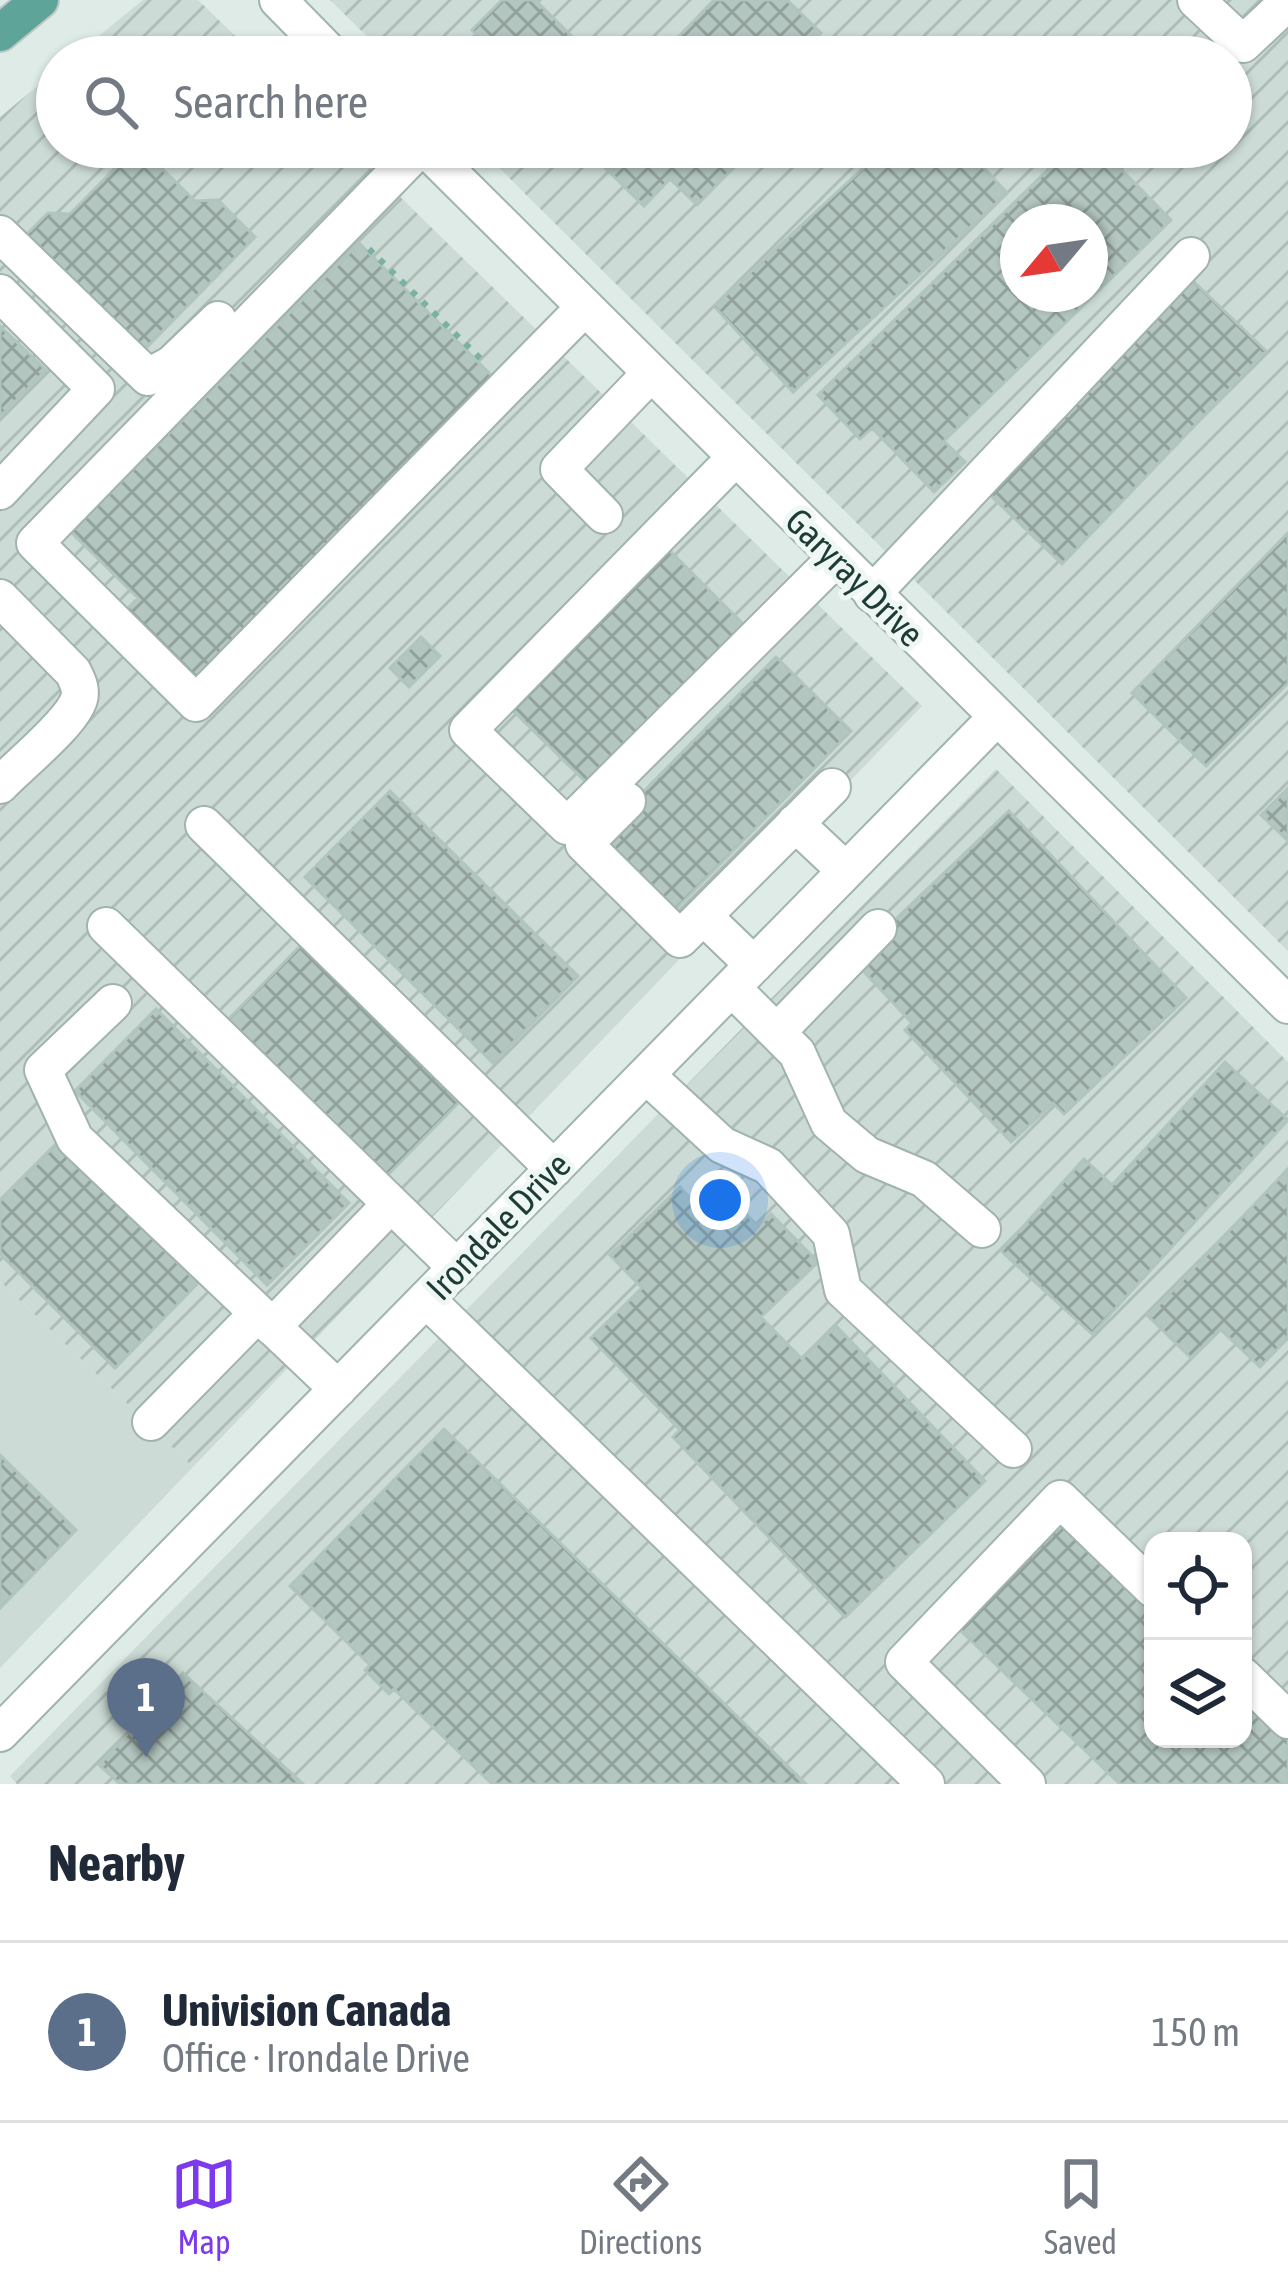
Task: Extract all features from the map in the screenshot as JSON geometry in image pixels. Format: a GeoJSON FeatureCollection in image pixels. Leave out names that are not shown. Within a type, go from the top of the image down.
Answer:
{"type":"FeatureCollection","features":[{"type":"Feature","properties":{"kind":"main road"},"geometry":{"type":"LineString","coordinates":[[0,33],[40,0]]}},
{"type":"Feature","properties":{"kind":"street"},"geometry":{"type":"LineString","coordinates":[[278,0],[313,36]]}},
{"type":"Feature","properties":{"kind":"street"},"geometry":{"type":"LineString","coordinates":[[1196,0],[1234,36]]}},
{"type":"Feature","properties":{"kind":"street"},"geometry":{"type":"LineString","coordinates":[[1252,36],[1288,2]]}},
{"type":"Feature","properties":{"kind":"street"},"geometry":{"type":"LineString","coordinates":[[0,234],[148,377],[185,353],[367,168]]}},
{"type":"Feature","properties":{"kind":"street"},"geometry":{"type":"LineString","coordinates":[[402,168],[35,543],[196,703],[585,307]]}},
{"type":"Feature","properties":{"kind":"street","name":"Garyray Drive"},"geometry":{"type":"LineString","coordinates":[[444,168],[1288,1005]]}},
{"type":"Feature","properties":{"kind":"street"},"geometry":{"type":"LineString","coordinates":[[872,594],[1191,256]]}},
{"type":"Feature","properties":{"kind":"street"},"geometry":{"type":"LineString","coordinates":[[0,293],[96,389],[0,491]]}},
{"type":"Feature","properties":{"kind":"street"},"geometry":{"type":"LineString","coordinates":[[604,515],[559,469],[651,373]]}},
{"type":"Feature","properties":{"kind":"street"},"geometry":{"type":"LineString","coordinates":[[736,458],[468,730],[567,826],[836,558]]}},
{"type":"Feature","properties":{"kind":"street"},"geometry":{"type":"LineString","coordinates":[[0,598],[79,683],[79,698],[70,713],[0,784]]}},
{"type":"Feature","properties":{"kind":"street"},"geometry":{"type":"LineString","coordinates":[[735,690],[584,844],[680,939],[832,787]]}},
{"type":"Feature","properties":{"kind":"street","name":"Irondale Drive"},"geometry":{"type":"LineString","coordinates":[[0,1733],[996,718]]}},
{"type":"Feature","properties":{"kind":"street"},"geometry":{"type":"LineString","coordinates":[[795,823],[846,871]]}},
{"type":"Feature","properties":{"kind":"street"},"geometry":{"type":"LineString","coordinates":[[204,825],[554,1169]]}},
{"type":"Feature","properties":{"kind":"street"},"geometry":{"type":"LineString","coordinates":[[703,916],[777,1032],[797,1053],[829,1123],[867,1155],[924,1179],[982,1229]]}},
{"type":"Feature","properties":{"kind":"street"},"geometry":{"type":"LineString","coordinates":[[106,926],[457,1268]]}},
{"type":"Feature","properties":{"kind":"street"},"geometry":{"type":"LineString","coordinates":[[777,1032],[878,928]]}},
{"type":"Feature","properties":{"kind":"street"},"geometry":{"type":"LineString","coordinates":[[113,1003],[43,1070],[75,1139],[338,1389]]}},
{"type":"Feature","properties":{"kind":"street"},"geometry":{"type":"LineString","coordinates":[[646,1075],[722,1145],[768,1166],[832,1234],[843,1291],[1012,1449]]}},
{"type":"Feature","properties":{"kind":"street"},"geometry":{"type":"LineString","coordinates":[[151,1422],[391,1204]]}},
{"type":"Feature","properties":{"kind":"street"},"geometry":{"type":"LineString","coordinates":[[426,1299],[926,1784]]}},
{"type":"Feature","properties":{"kind":"street"},"geometry":{"type":"LineString","coordinates":[[1028,1784],[904,1662],[1060,1499],[1144,1580]]}},
{"type":"Feature","properties":{"kind":"street"},"geometry":{"type":"LineString","coordinates":[[1252,1685],[1288,1720]]}},
{"type":"Feature","properties":{"kind":"path"},"geometry":{"type":"LineString","coordinates":[[345,225],[508,385]]}},
{"type":"Feature","properties":{"kind":"shaded area"},"geometry":{"type":"Polygon","coordinates":[[[143,0],[198,0],[235,36],[99,36],[143,0]]]}},
{"type":"Feature","properties":{"kind":"shaded area"},"geometry":{"type":"Polygon","coordinates":[[[330,0],[1288,0],[1288,951],[499,168],[1252,168],[1252,36],[367,36],[330,0]]]}},
{"type":"Feature","properties":{"kind":"shaded area"},"geometry":{"type":"Polygon","coordinates":[[[36,87],[36,168],[371,168],[922,706],[193,1467],[0,1281],[0,117],[36,87]]]}},
{"type":"Feature","properties":{"kind":"shaded area"},"geometry":{"type":"Polygon","coordinates":[[[996,769],[1288,1062],[1288,1784],[17,1784],[10,1776],[996,769]]]}},
{"type":"Feature","properties":{"kind":"shaded area"},"geometry":{"type":"Polygon","coordinates":[[[0,1281],[193,1467],[0,1668],[0,1281]]]}},
{"type":"Feature","properties":{"kind":"building"},"geometry":{"type":"Polygon","coordinates":[[[502,0],[535,0],[572,36],[478,36],[472,30],[502,0]]]}},
{"type":"Feature","properties":{"kind":"building"},"geometry":{"type":"Polygon","coordinates":[[[714,0],[787,0],[821,33],[818,36],[679,36],[714,0]]]}},
{"type":"Feature","properties":{"kind":"building"},"geometry":{"type":"Polygon","coordinates":[[[115,168],[161,168],[195,201],[218,200],[255,237],[140,354],[23,238],[48,213],[70,214],[115,168]]]}},
{"type":"Feature","properties":{"kind":"building"},"geometry":{"type":"Polygon","coordinates":[[[605,168],[733,168],[697,205],[670,179],[644,206],[605,168]]]}},
{"type":"Feature","properties":{"kind":"building"},"geometry":{"type":"Polygon","coordinates":[[[863,168],[984,168],[1007,193],[793,392],[714,306],[863,168]]]}},
{"type":"Feature","properties":{"kind":"building"},"geometry":{"type":"Polygon","coordinates":[[[1050,168],[1120,168],[1171,220],[1108,281],[1108,204],[1013,204],[1050,168]]]}},
{"type":"Feature","properties":{"kind":"building"},"geometry":{"type":"Polygon","coordinates":[[[1000,217],[1000,312],[1077,312],[944,441],[965,462],[934,492],[872,428],[860,439],[818,395],[1000,217]]]}},
{"type":"Feature","properties":{"kind":"building"},"geometry":{"type":"Polygon","coordinates":[[[359,243],[496,380],[192,687],[120,616],[138,598],[71,532],[359,243]]]}},
{"type":"Feature","properties":{"kind":"building"},"geometry":{"type":"Polygon","coordinates":[[[1191,279],[1266,351],[1062,564],[987,492],[1191,279]]]}},
{"type":"Feature","properties":{"kind":"building"},"geometry":{"type":"Polygon","coordinates":[[[0,326],[46,370],[0,417],[0,326]]]}},
{"type":"Feature","properties":{"kind":"building"},"geometry":{"type":"Polygon","coordinates":[[[1288,533],[1288,683],[1206,766],[1132,693],[1288,533]]]}},
{"type":"Feature","properties":{"kind":"building"},"geometry":{"type":"Polygon","coordinates":[[[663,544],[748,629],[592,788],[506,704],[663,544]]]}},
{"type":"Feature","properties":{"kind":"building"},"geometry":{"type":"Polygon","coordinates":[[[421,637],[440,656],[409,687],[390,668],[421,637]]]}},
{"type":"Feature","properties":{"kind":"building"},"geometry":{"type":"Polygon","coordinates":[[[776,657],[851,731],[671,914],[596,840],[776,657]]]}},
{"type":"Feature","properties":{"kind":"building"},"geometry":{"type":"Polygon","coordinates":[[[1288,788],[1288,841],[1261,815],[1288,788]]]}},
{"type":"Feature","properties":{"kind":"building"},"geometry":{"type":"Polygon","coordinates":[[[390,791],[578,976],[493,1063],[305,877],[390,791]]]}},
{"type":"Feature","properties":{"kind":"building"},"geometry":{"type":"Polygon","coordinates":[[[1009,811],[1186,998],[1064,1114],[1053,1103],[1011,1142],[905,1030],[912,1023],[853,960],[1009,811]]]}},
{"type":"Feature","properties":{"kind":"building"},"geometry":{"type":"Polygon","coordinates":[[[304,942],[463,1098],[378,1185],[219,1029],[304,942]]]}},
{"type":"Feature","properties":{"kind":"building"},"geometry":{"type":"Polygon","coordinates":[[[156,1009],[349,1203],[267,1285],[75,1091],[156,1009]]]}},
{"type":"Feature","properties":{"kind":"building"},"geometry":{"type":"Polygon","coordinates":[[[1225,1062],[1288,1120],[1092,1334],[1001,1251],[1084,1159],[1112,1185],[1225,1062]]]}},
{"type":"Feature","properties":{"kind":"building"},"geometry":{"type":"Polygon","coordinates":[[[56,1144],[198,1283],[115,1368],[0,1254],[0,1201],[56,1144]]]}},
{"type":"Feature","properties":{"kind":"building"},"geometry":{"type":"Polygon","coordinates":[[[1288,1169],[1288,1338],[1260,1367],[1220,1329],[1191,1358],[1148,1316],[1288,1169]]]}},
{"type":"Feature","properties":{"kind":"building"},"geometry":{"type":"Polygon","coordinates":[[[680,1187],[712,1221],[733,1201],[758,1226],[771,1214],[818,1262],[761,1317],[802,1359],[836,1326],[985,1481],[845,1617],[673,1437],[680,1430],[591,1338],[642,1288],[610,1255],[680,1187]]]}},
{"type":"Feature","properties":{"kind":"building"},"geometry":{"type":"Polygon","coordinates":[[[444,1429],[806,1784],[492,1784],[394,1689],[389,1694],[365,1670],[370,1665],[290,1586],[444,1429]]]}},
{"type":"Feature","properties":{"kind":"building"},"geometry":{"type":"Polygon","coordinates":[[[0,1455],[76,1530],[0,1608],[0,1455]]]}},
{"type":"Feature","properties":{"kind":"building"},"geometry":{"type":"Polygon","coordinates":[[[1064,1520],[1144,1597],[1144,1748],[1252,1748],[1252,1701],[1288,1736],[1288,1784],[1120,1784],[959,1629],[1064,1520]]]}},
{"type":"Feature","properties":{"kind":"building"},"geometry":{"type":"Polygon","coordinates":[[[183,1673],[303,1784],[120,1784],[99,1765],[183,1673]]]}},
{"type":"Feature","properties":{"kind":"place","name":"Univision Canada"},"geometry":{"type":"Point","coordinates":[146,1757]}}]}
